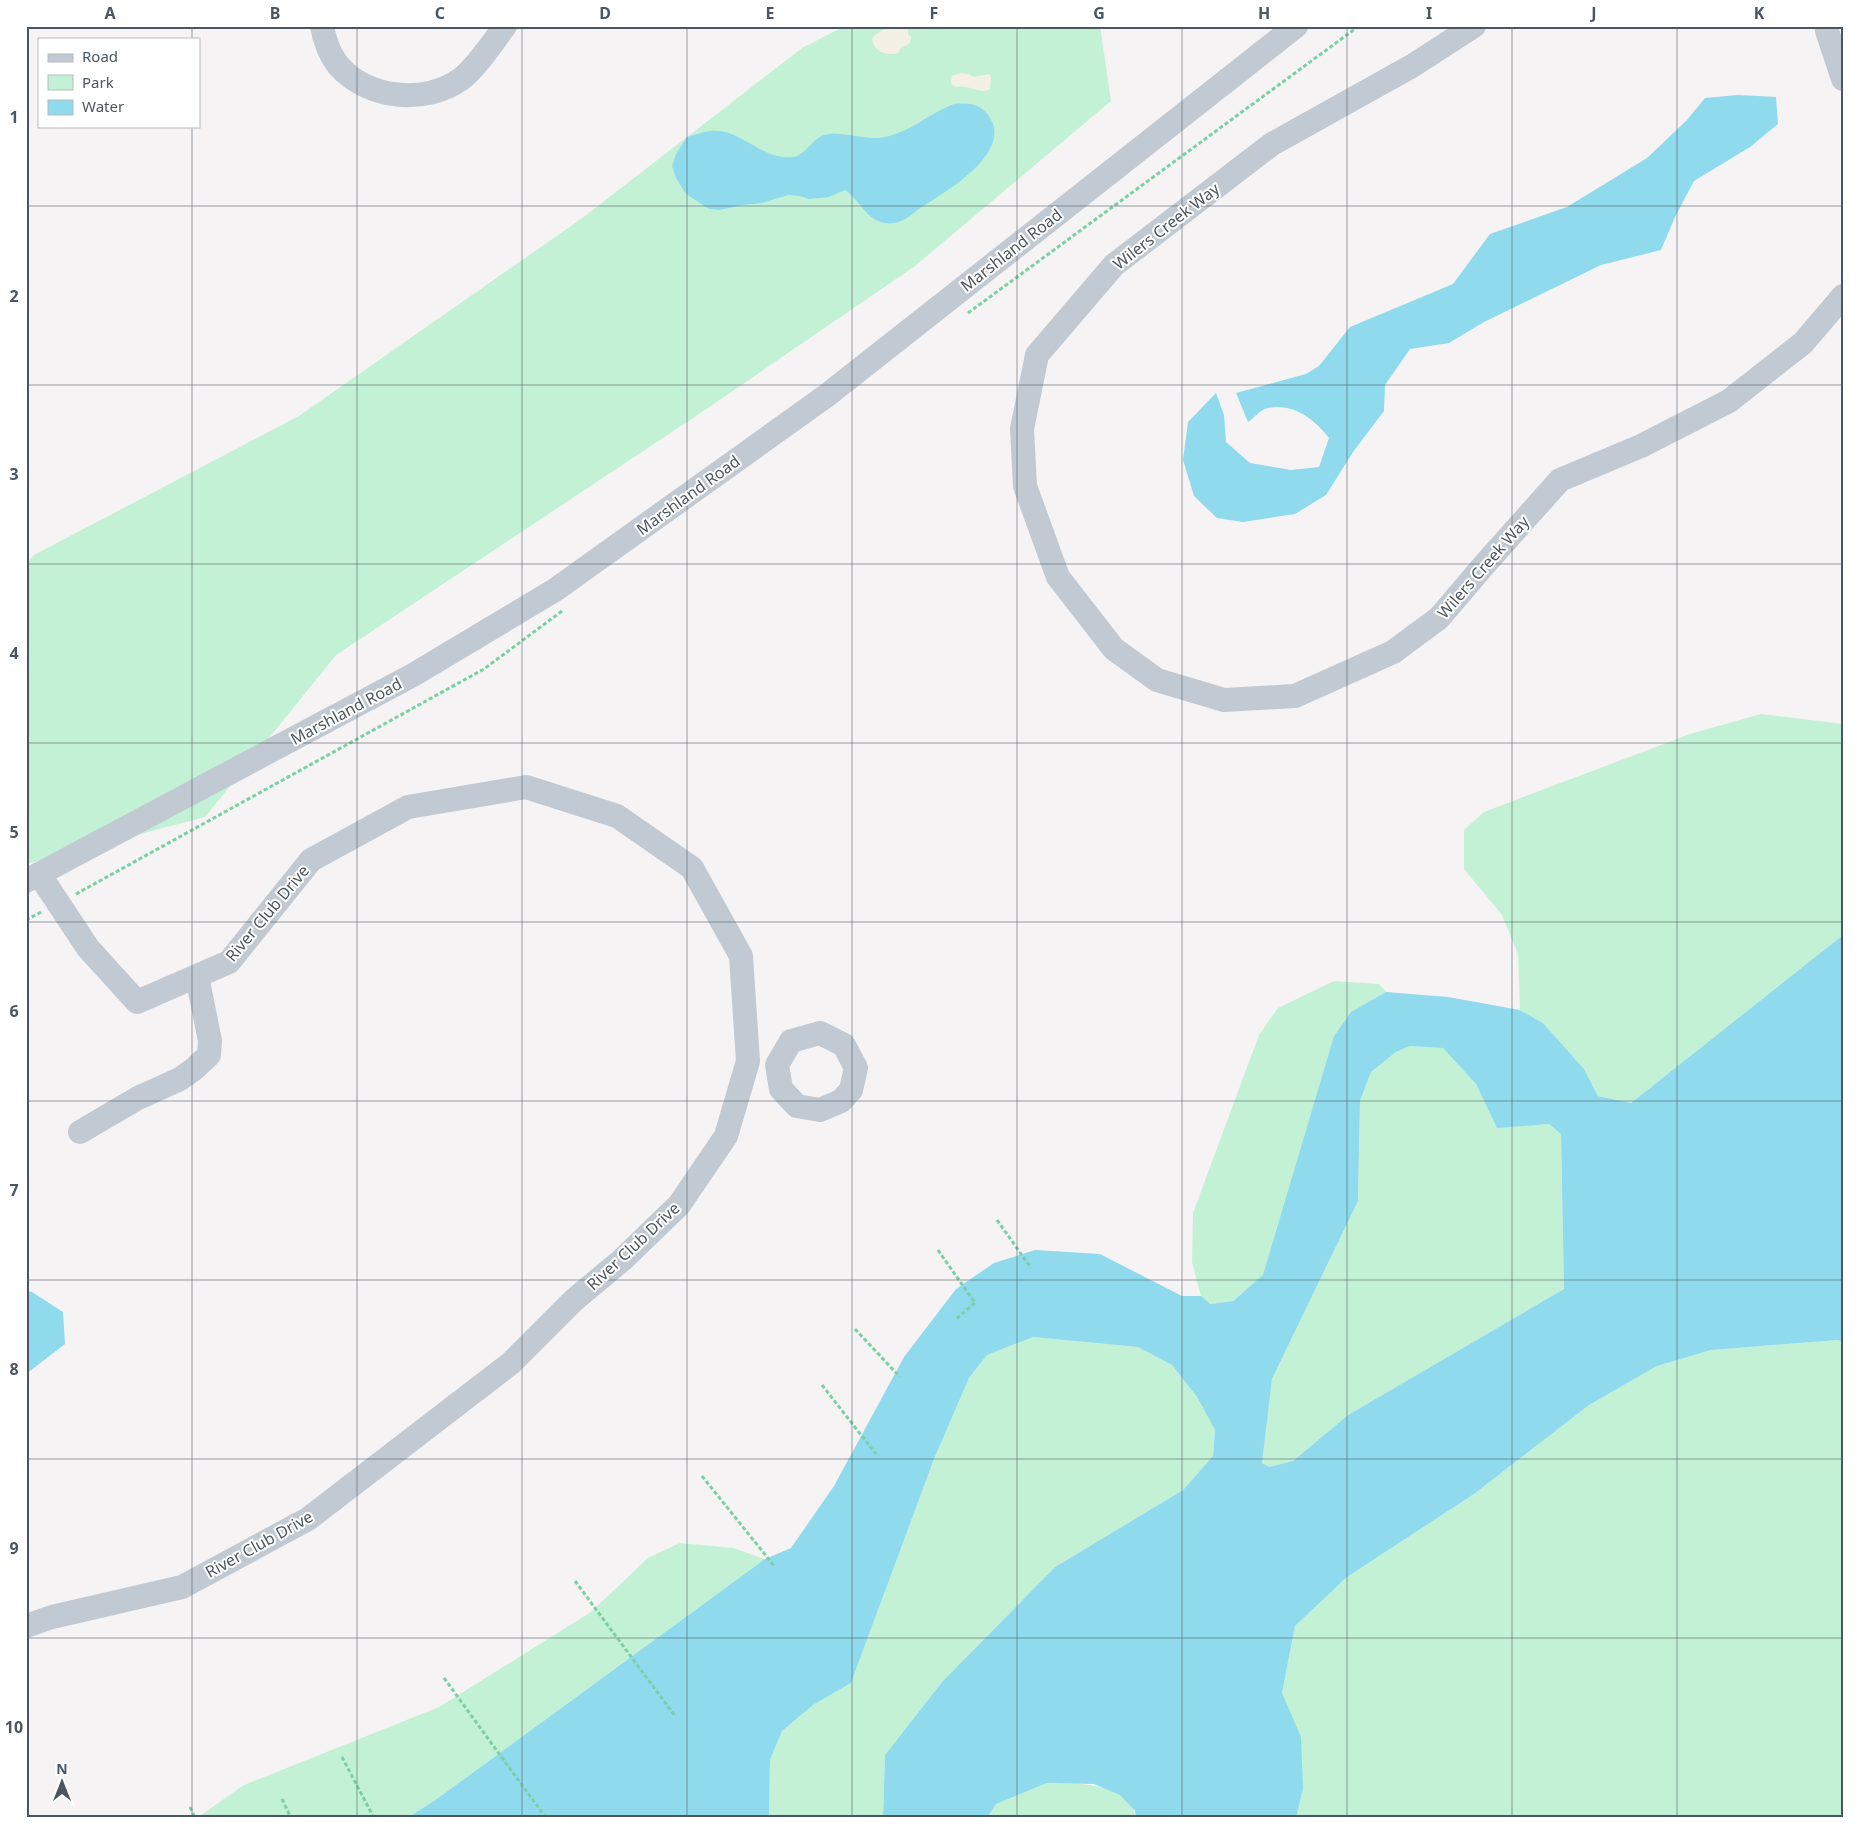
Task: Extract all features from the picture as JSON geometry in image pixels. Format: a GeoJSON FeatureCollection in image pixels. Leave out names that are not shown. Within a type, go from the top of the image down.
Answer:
{"type":"FeatureCollection","features":[{"type":"Feature","properties":{"kind":"street"},"geometry":{"type":"LineString","coordinates":[[322,26],[324,38],[337,64],[357,81],[388,94],[414,95],[440,90],[461,78],[505,26]]}},
{"type":"Feature","properties":{"kind":"street","name":"Marshland Road"},"geometry":{"type":"LineString","coordinates":[[33,877],[414,675],[555,590],[826,396],[1296,26]]}},
{"type":"Feature","properties":{"kind":"street","name":"Wilers Creek Way"},"geometry":{"type":"LineString","coordinates":[[1474,26],[1412,66],[1272,144],[1114,264],[1038,356],[1022,429],[1025,486],[1058,577],[1114,649],[1157,680],[1224,700],[1295,696],[1393,652],[1439,618],[1560,480],[1641,446],[1729,401],[1803,343],[1843,296]]}},
{"type":"Feature","properties":{"kind":"street"},"geometry":{"type":"LineString","coordinates":[[1826,28],[1843,79]]}},
{"type":"Feature","properties":{"kind":"street","name":"River Club Drive"},"geometry":{"type":"LineString","coordinates":[[26,1626],[52,1617],[182,1587],[308,1518],[511,1363],[574,1300],[622,1260],[679,1205],[726,1136],[748,1061],[741,956],[692,868],[617,816],[526,787],[408,807],[311,860],[229,962],[136,1002],[88,948],[33,877]]}},
{"type":"Feature","properties":{"kind":"street"},"geometry":{"type":"LineString","coordinates":[[80,1132],[138,1098],[180,1079],[194,1069],[208,1055],[210,1041],[197,976]]}},
{"type":"Feature","properties":{"kind":"street"},"geometry":{"type":"LineString","coordinates":[[748,1061],[777,1065]]}},
{"type":"Feature","properties":{"kind":"path"},"geometry":{"type":"LineString","coordinates":[[996,1220],[1031,1268]]}},
{"type":"Feature","properties":{"kind":"path"},"geometry":{"type":"LineString","coordinates":[[938,1250],[974,1302],[956,1319]]}},
{"type":"Feature","properties":{"kind":"path"},"geometry":{"type":"LineString","coordinates":[[855,1329],[900,1376]]}},
{"type":"Feature","properties":{"kind":"path"},"geometry":{"type":"LineString","coordinates":[[822,1385],[876,1454]]}},
{"type":"Feature","properties":{"kind":"path"},"geometry":{"type":"LineString","coordinates":[[702,1476],[775,1567]]}},
{"type":"Feature","properties":{"kind":"path"},"geometry":{"type":"LineString","coordinates":[[575,1581],[675,1716]]}},
{"type":"Feature","properties":{"kind":"path"},"geometry":{"type":"LineString","coordinates":[[444,1678],[546,1818]]}},
{"type":"Feature","properties":{"kind":"path"},"geometry":{"type":"LineString","coordinates":[[342,1757],[374,1818]]}},
{"type":"Feature","properties":{"kind":"path"},"geometry":{"type":"LineString","coordinates":[[282,1799],[291,1818]]}},
{"type":"Feature","properties":{"kind":"path"},"geometry":{"type":"LineString","coordinates":[[190,1807],[195,1818]]}},
{"type":"Feature","properties":{"kind":"green space"},"geometry":{"type":"Polygon","coordinates":[[[845,26],[1100,26],[1111,101],[915,266],[699,414],[336,655],[205,817],[26,864],[26,563],[34,555],[299,416],[581,219],[802,48],[845,26]]]}},
{"type":"Feature","properties":{"kind":"green space"},"geometry":{"type":"Polygon","coordinates":[[[1761,714],[1843,724],[1843,935],[1631,1103],[1598,1096],[1584,1069],[1543,1023],[1520,1010],[1518,954],[1502,915],[1464,869],[1464,830],[1484,812],[1690,734],[1761,714]]]}},
{"type":"Feature","properties":{"kind":"green space"},"geometry":{"type":"Polygon","coordinates":[[[1334,981],[1379,984],[1386,992],[1351,1012],[1334,1036],[1264,1275],[1232,1301],[1209,1304],[1201,1296],[1192,1262],[1193,1213],[1259,1035],[1278,1008],[1334,981]]]}},
{"type":"Feature","properties":{"kind":"green space"},"geometry":{"type":"Polygon","coordinates":[[[1410,1046],[1443,1048],[1476,1084],[1497,1127],[1549,1124],[1561,1134],[1564,1289],[1348,1415],[1293,1461],[1269,1467],[1262,1463],[1272,1379],[1358,1201],[1360,1101],[1371,1072],[1396,1052],[1410,1046]]]}},
{"type":"Feature","properties":{"kind":"green space"},"geometry":{"type":"Polygon","coordinates":[[[1033,1337],[1138,1347],[1172,1365],[1197,1397],[1215,1430],[1213,1456],[1183,1490],[1055,1567],[942,1682],[885,1755],[883,1818],[769,1818],[770,1760],[782,1731],[813,1705],[851,1683],[934,1459],[969,1378],[987,1355],[1033,1337]]]}},
{"type":"Feature","properties":{"kind":"green space"},"geometry":{"type":"Polygon","coordinates":[[[1839,1340],[1843,1342],[1843,1818],[1296,1818],[1303,1789],[1282,1693],[1295,1626],[1347,1577],[1474,1494],[1589,1405],[1657,1366],[1711,1350],[1839,1340]]]}},
{"type":"Feature","properties":{"kind":"green space"},"geometry":{"type":"Polygon","coordinates":[[[680,1543],[733,1548],[765,1559],[434,1801],[407,1818],[197,1818],[244,1785],[439,1707],[591,1612],[648,1558],[680,1543]]]}},
{"type":"Feature","properties":{"kind":"green space"},"geometry":{"type":"Polygon","coordinates":[[[1047,1783],[1086,1784],[1112,1790],[1131,1806],[1136,1818],[987,1818],[996,1804],[1047,1783]]]}},
{"type":"Feature","properties":{"kind":"sand"},"geometry":{"type":"Polygon","coordinates":[[[905,27],[908,30],[911,40],[898,53],[889,54],[881,52],[875,47],[872,39],[877,33],[905,27]]]}},
{"type":"Feature","properties":{"kind":"sand"},"geometry":{"type":"Polygon","coordinates":[[[961,73],[974,77],[989,74],[991,77],[990,89],[981,91],[953,86],[951,82],[952,76],[961,73]]]}},
{"type":"Feature","properties":{"kind":"water"},"geometry":{"type":"Polygon","coordinates":[[[1738,95],[1776,97],[1778,124],[1750,147],[1694,181],[1675,217],[1661,250],[1601,265],[1484,322],[1449,343],[1410,349],[1385,385],[1384,411],[1353,452],[1326,495],[1295,514],[1243,522],[1217,518],[1194,496],[1183,460],[1188,422],[1216,393],[1224,415],[1226,442],[1250,463],[1291,470],[1319,467],[1329,438],[1317,425],[1295,410],[1277,407],[1263,410],[1248,422],[1236,393],[1306,374],[1319,366],[1350,327],[1453,284],[1490,234],[1567,207],[1647,158],[1687,120],[1705,98],[1738,95]]]}},
{"type":"Feature","properties":{"kind":"water"},"geometry":{"type":"Polygon","coordinates":[[[954,104],[977,106],[988,115],[994,128],[993,142],[987,155],[963,179],[897,223],[885,223],[873,218],[845,190],[829,197],[809,199],[788,195],[762,203],[720,210],[709,209],[686,194],[676,178],[672,166],[676,154],[687,137],[704,132],[721,131],[771,154],[793,157],[798,156],[824,135],[838,134],[877,138],[894,135],[954,104]]]}},
{"type":"Feature","properties":{"kind":"water"},"geometry":{"type":"Polygon","coordinates":[[[1843,935],[1843,1342],[1838,1340],[1711,1350],[1657,1366],[1589,1405],[1474,1494],[1347,1577],[1295,1626],[1282,1693],[1301,1737],[1303,1789],[1296,1818],[1136,1818],[1135,1811],[1120,1795],[1094,1784],[1047,1783],[996,1804],[987,1818],[883,1818],[885,1755],[942,1682],[1055,1567],[1183,1490],[1213,1456],[1215,1430],[1197,1397],[1172,1365],[1138,1347],[1033,1337],[987,1355],[969,1378],[934,1459],[851,1683],[813,1705],[782,1731],[770,1760],[769,1818],[407,1818],[434,1801],[765,1559],[791,1548],[834,1486],[904,1357],[956,1289],[994,1263],[1035,1250],[1100,1254],[1182,1296],[1201,1296],[1210,1304],[1233,1301],[1263,1275],[1334,1036],[1351,1012],[1386,992],[1448,997],[1520,1010],[1543,1023],[1584,1069],[1598,1096],[1631,1103],[1843,935]],[[1410,1046],[1396,1052],[1371,1072],[1360,1101],[1358,1201],[1272,1379],[1262,1463],[1269,1467],[1293,1461],[1348,1415],[1564,1289],[1561,1134],[1549,1124],[1497,1128],[1476,1084],[1443,1048],[1410,1046]]]}},
{"type":"Feature","properties":{"kind":"water"},"geometry":{"type":"Polygon","coordinates":[[[26,1291],[32,1292],[63,1312],[65,1344],[26,1374],[26,1291]]]}}]}
